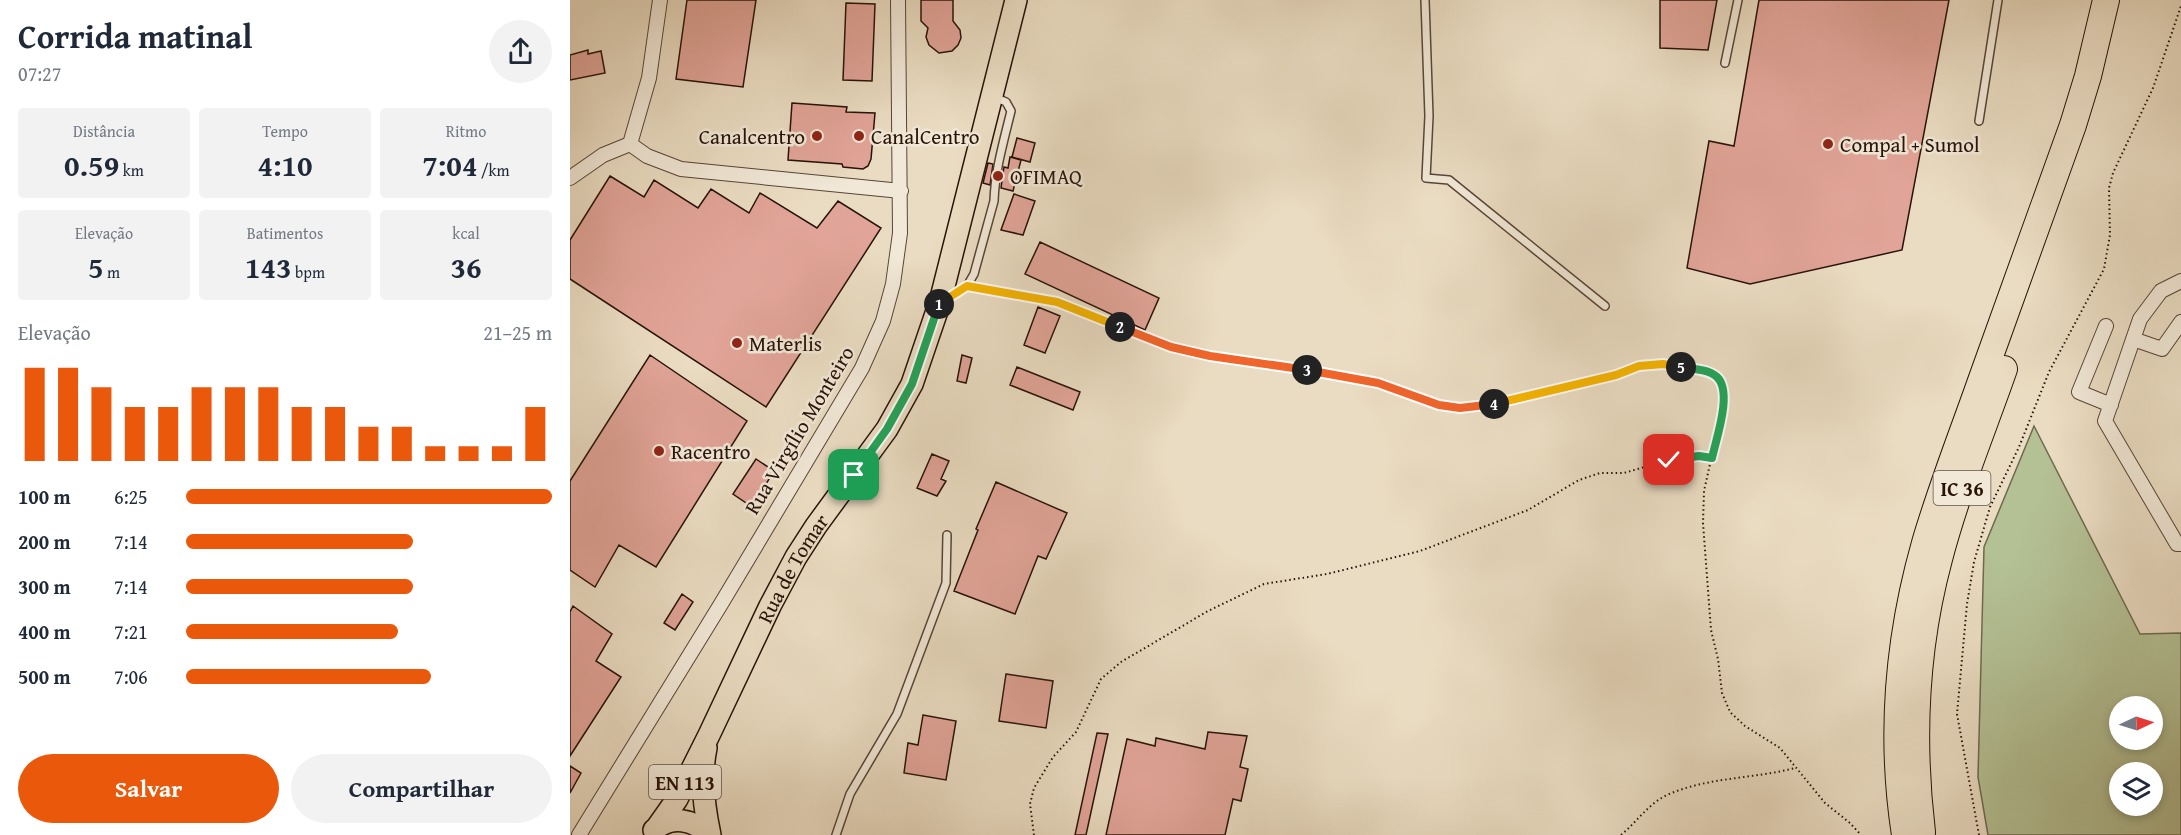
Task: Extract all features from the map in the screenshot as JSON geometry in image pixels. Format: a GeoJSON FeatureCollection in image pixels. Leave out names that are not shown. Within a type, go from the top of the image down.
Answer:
{"type":"FeatureCollection","features":[{"type":"Feature","properties":{"kind":"highway","name":"IC 36"},"geometry":{"type":"LineString","coordinates":[[1905,835],[1896,734],[1905,635],[1913,591],[1940,497],[2073,125],[2088,76],[2106,0]]}},
{"type":"Feature","properties":{"kind":"highway","name":"IC 36"},"geometry":{"type":"LineString","coordinates":[[1923,835],[1917,774],[1916,698],[1925,622],[1938,560],[2081,156],[2101,90],[2122,0]]}},
{"type":"Feature","properties":{"kind":"main road","name":"Rua de Tomar"},"geometry":{"type":"LineString","coordinates":[[654,831],[676,799],[796,557],[816,525],[887,429],[912,384],[940,302],[1016,0]]}},
{"type":"Feature","properties":{"kind":"main road","name":"Rua de Tomar"},"geometry":{"type":"LineString","coordinates":[[709,735],[705,753],[704,787],[710,835]]}},
{"type":"Feature","properties":{"kind":"main road","name":"Rua de Tomar"},"geometry":{"type":"LineString","coordinates":[[654,831],[669,822],[681,820],[692,822],[710,835]]}},
{"type":"Feature","properties":{"kind":"street"},"geometry":{"type":"LineString","coordinates":[[630,144],[649,78],[660,0]]}},
{"type":"Feature","properties":{"kind":"street","name":"Rua Virgílio Monteiro"},"geometry":{"type":"LineString","coordinates":[[579,835],[722,604],[869,355],[884,321],[893,284],[900,233],[898,0]]}},
{"type":"Feature","properties":{"kind":"street"},"geometry":{"type":"LineString","coordinates":[[570,178],[603,155],[630,144]]}},
{"type":"Feature","properties":{"kind":"street"},"geometry":{"type":"LineString","coordinates":[[630,144],[648,156],[681,169],[901,191]]}},
{"type":"Feature","properties":{"kind":"street"},"geometry":{"type":"LineString","coordinates":[[2181,281],[2161,291],[2140,319],[2105,421],[2177,544],[2181,544]]}},
{"type":"Feature","properties":{"kind":"street"},"geometry":{"type":"LineString","coordinates":[[2133,339],[2162,348],[2181,322]]}},
{"type":"Feature","properties":{"kind":"street"},"geometry":{"type":"LineString","coordinates":[[2106,326],[2079,392],[2110,405]]}},
{"type":"Feature","properties":{"kind":"lane"},"geometry":{"type":"LineString","coordinates":[[1425,0],[1429,116],[1426,178],[1449,180],[1605,306]]}},
{"type":"Feature","properties":{"kind":"lane"},"geometry":{"type":"LineString","coordinates":[[1725,63],[1738,0]]}},
{"type":"Feature","properties":{"kind":"lane"},"geometry":{"type":"LineString","coordinates":[[1979,121],[1998,0]]}},
{"type":"Feature","properties":{"kind":"lane"},"geometry":{"type":"LineString","coordinates":[[940,302],[967,286],[978,264],[1011,111],[1006,102],[991,96]]}},
{"type":"Feature","properties":{"kind":"lane"},"geometry":{"type":"LineString","coordinates":[[967,286],[1057,302],[1171,347]]}},
{"type":"Feature","properties":{"kind":"lane"},"geometry":{"type":"LineString","coordinates":[[836,835],[850,794],[897,714],[946,583],[947,535]]}},
{"type":"Feature","properties":{"kind":"path"},"geometry":{"type":"LineString","coordinates":[[1979,835],[1957,714],[1967,604],[1974,562],[1990,507],[2019,447],[2049,372],[2104,269],[2110,236],[2109,188],[2112,173],[2153,88],[2181,6]]}},
{"type":"Feature","properties":{"kind":"path"},"geometry":{"type":"LineString","coordinates":[[1171,347],[1210,356],[1326,372],[1378,383],[1439,405],[1460,408],[1494,404],[1616,375],[1639,366],[1663,364],[1704,371],[1717,377],[1724,388],[1724,401],[1704,491],[1703,523],[1711,630],[1718,659],[1722,693],[1730,712],[1745,726],[1780,748],[1825,802],[1861,835]]}},
{"type":"Feature","properties":{"kind":"path"},"geometry":{"type":"LineString","coordinates":[[1034,835],[1030,804],[1034,788],[1053,757],[1076,732],[1101,679],[1121,662],[1208,611],[1264,584],[1327,574],[1420,551],[1528,510],[1579,480],[1600,473],[1624,473],[1669,460],[1699,456],[1712,458]]}},
{"type":"Feature","properties":{"kind":"path"},"geometry":{"type":"LineString","coordinates":[[1621,835],[1650,806],[1666,796],[1695,786],[1796,768]]}},
{"type":"Feature","properties":{"kind":"green space"},"geometry":{"type":"Polygon","coordinates":[[[2034,426],[2140,634],[2181,633],[2181,835],[1988,835],[1978,777],[1984,547],[2034,426]]]}},
{"type":"Feature","properties":{"kind":"building"},"geometry":{"type":"Polygon","coordinates":[[[687,0],[756,0],[743,87],[676,79],[687,0]]]}},
{"type":"Feature","properties":{"kind":"building"},"geometry":{"type":"Polygon","coordinates":[[[921,0],[953,0],[953,21],[960,30],[961,38],[952,51],[939,53],[929,45],[926,37],[928,28],[921,21],[921,0]]]}},
{"type":"Feature","properties":{"kind":"building"},"geometry":{"type":"Polygon","coordinates":[[[1660,0],[1717,0],[1708,50],[1660,48],[1660,0]]]}},
{"type":"Feature","properties":{"kind":"building","name":"Compal + Sumol"},"geometry":{"type":"Polygon","coordinates":[[[1759,0],[1949,0],[1902,250],[1750,284],[1687,268],[1709,141],[1734,146],[1759,0]]]}},
{"type":"Feature","properties":{"kind":"building"},"geometry":{"type":"Polygon","coordinates":[[[846,3],[875,4],[872,81],[843,80],[846,3]]]}},
{"type":"Feature","properties":{"kind":"building"},"geometry":{"type":"Polygon","coordinates":[[[588,50],[588,54],[601,51],[605,73],[570,80],[570,55],[588,50]]]}},
{"type":"Feature","properties":{"kind":"building","name":"Canalcentro"},"geometry":{"type":"Polygon","coordinates":[[[792,103],[847,107],[846,112],[875,113],[871,159],[868,166],[863,169],[843,167],[842,164],[788,160],[792,103]]]}},
{"type":"Feature","properties":{"kind":"building"},"geometry":{"type":"Polygon","coordinates":[[[1017,138],[1035,143],[1030,162],[1012,157],[1017,138]]]}},
{"type":"Feature","properties":{"kind":"building"},"geometry":{"type":"Polygon","coordinates":[[[1010,157],[1021,160],[1013,191],[1001,188],[1004,167],[1008,168],[1010,157]]]}},
{"type":"Feature","properties":{"kind":"building"},"geometry":{"type":"Polygon","coordinates":[[[988,163],[993,164],[990,185],[983,183],[988,163]]]}},
{"type":"Feature","properties":{"kind":"building","name":"Materlis"},"geometry":{"type":"Polygon","coordinates":[[[610,176],[644,197],[654,180],[698,208],[711,189],[749,213],[760,193],[817,228],[838,201],[881,228],[766,407],[570,279],[570,240],[610,176]]]}},
{"type":"Feature","properties":{"kind":"building"},"geometry":{"type":"Polygon","coordinates":[[[1014,194],[1035,201],[1023,235],[1001,230],[1014,194]]]}},
{"type":"Feature","properties":{"kind":"building"},"geometry":{"type":"Polygon","coordinates":[[[1040,242],[1159,298],[1145,330],[1025,274],[1040,242]]]}},
{"type":"Feature","properties":{"kind":"building"},"geometry":{"type":"Polygon","coordinates":[[[1038,307],[1060,316],[1045,353],[1024,345],[1038,307]]]}},
{"type":"Feature","properties":{"kind":"building","name":"Racentro"},"geometry":{"type":"Polygon","coordinates":[[[650,355],[747,421],[656,567],[619,545],[595,587],[570,570],[570,481],[650,355]]]}},
{"type":"Feature","properties":{"kind":"building"},"geometry":{"type":"Polygon","coordinates":[[[962,355],[972,358],[966,383],[957,381],[962,355]]]}},
{"type":"Feature","properties":{"kind":"building"},"geometry":{"type":"Polygon","coordinates":[[[1017,367],[1080,392],[1073,410],[1010,385],[1017,367]]]}},
{"type":"Feature","properties":{"kind":"building"},"geometry":{"type":"Polygon","coordinates":[[[932,454],[949,461],[941,479],[946,481],[937,496],[917,488],[932,454]]]}},
{"type":"Feature","properties":{"kind":"building","name":"Racentro"},"geometry":{"type":"Polygon","coordinates":[[[756,459],[774,471],[752,507],[733,494],[756,459]]]}},
{"type":"Feature","properties":{"kind":"building"},"geometry":{"type":"Polygon","coordinates":[[[996,482],[1067,513],[1046,559],[1038,556],[1015,614],[954,591],[996,482]]]}},
{"type":"Feature","properties":{"kind":"building"},"geometry":{"type":"Polygon","coordinates":[[[682,594],[693,602],[675,630],[664,623],[682,594]]]}},
{"type":"Feature","properties":{"kind":"building"},"geometry":{"type":"Polygon","coordinates":[[[573,606],[612,634],[596,661],[621,677],[570,756],[570,612],[573,606]]]}},
{"type":"Feature","properties":{"kind":"building"},"geometry":{"type":"Polygon","coordinates":[[[1006,674],[1053,681],[1046,728],[999,721],[1006,674]]]}},
{"type":"Feature","properties":{"kind":"building"},"geometry":{"type":"Polygon","coordinates":[[[923,715],[956,721],[946,780],[904,773],[908,743],[918,745],[923,715]]]}},
{"type":"Feature","properties":{"kind":"building"},"geometry":{"type":"Polygon","coordinates":[[[1208,732],[1247,736],[1240,767],[1248,769],[1241,801],[1233,799],[1225,835],[1106,835],[1127,739],[1155,746],[1156,738],[1205,749],[1208,732]]]}},
{"type":"Feature","properties":{"kind":"building"},"geometry":{"type":"Polygon","coordinates":[[[1097,733],[1108,734],[1086,835],[1075,835],[1097,733]]]}},
{"type":"Feature","properties":{"kind":"building"},"geometry":{"type":"Polygon","coordinates":[[[570,766],[581,773],[570,793],[570,766]]]}},
{"type":"Feature","properties":{"kind":"place","name":"Canalcentro"},"geometry":{"type":"Point","coordinates":[817,136]}},
{"type":"Feature","properties":{"kind":"place","name":"CanalCentro"},"geometry":{"type":"Point","coordinates":[859,136]}},
{"type":"Feature","properties":{"kind":"place","name":"Compal + Sumol"},"geometry":{"type":"Point","coordinates":[1828,144]}},
{"type":"Feature","properties":{"kind":"place","name":"OFIMAQ"},"geometry":{"type":"Point","coordinates":[998,176]}},
{"type":"Feature","properties":{"kind":"place","name":"Materlis"},"geometry":{"type":"Point","coordinates":[737,343]}},
{"type":"Feature","properties":{"kind":"place","name":"Racentro"},"geometry":{"type":"Point","coordinates":[659,451]}},
{"type":"Feature","properties":{"kind":"route"},"geometry":{"type":"LineString","coordinates":[[854,475],[887,429],[912,384],[940,302],[967,286],[1057,302],[1171,347],[1210,356],[1326,372],[1378,383],[1439,405],[1460,408],[1494,404],[1616,375],[1639,366],[1663,364],[1704,371],[1717,377],[1724,388],[1724,401],[1712,458],[1699,456],[1669,460]]}}]}
